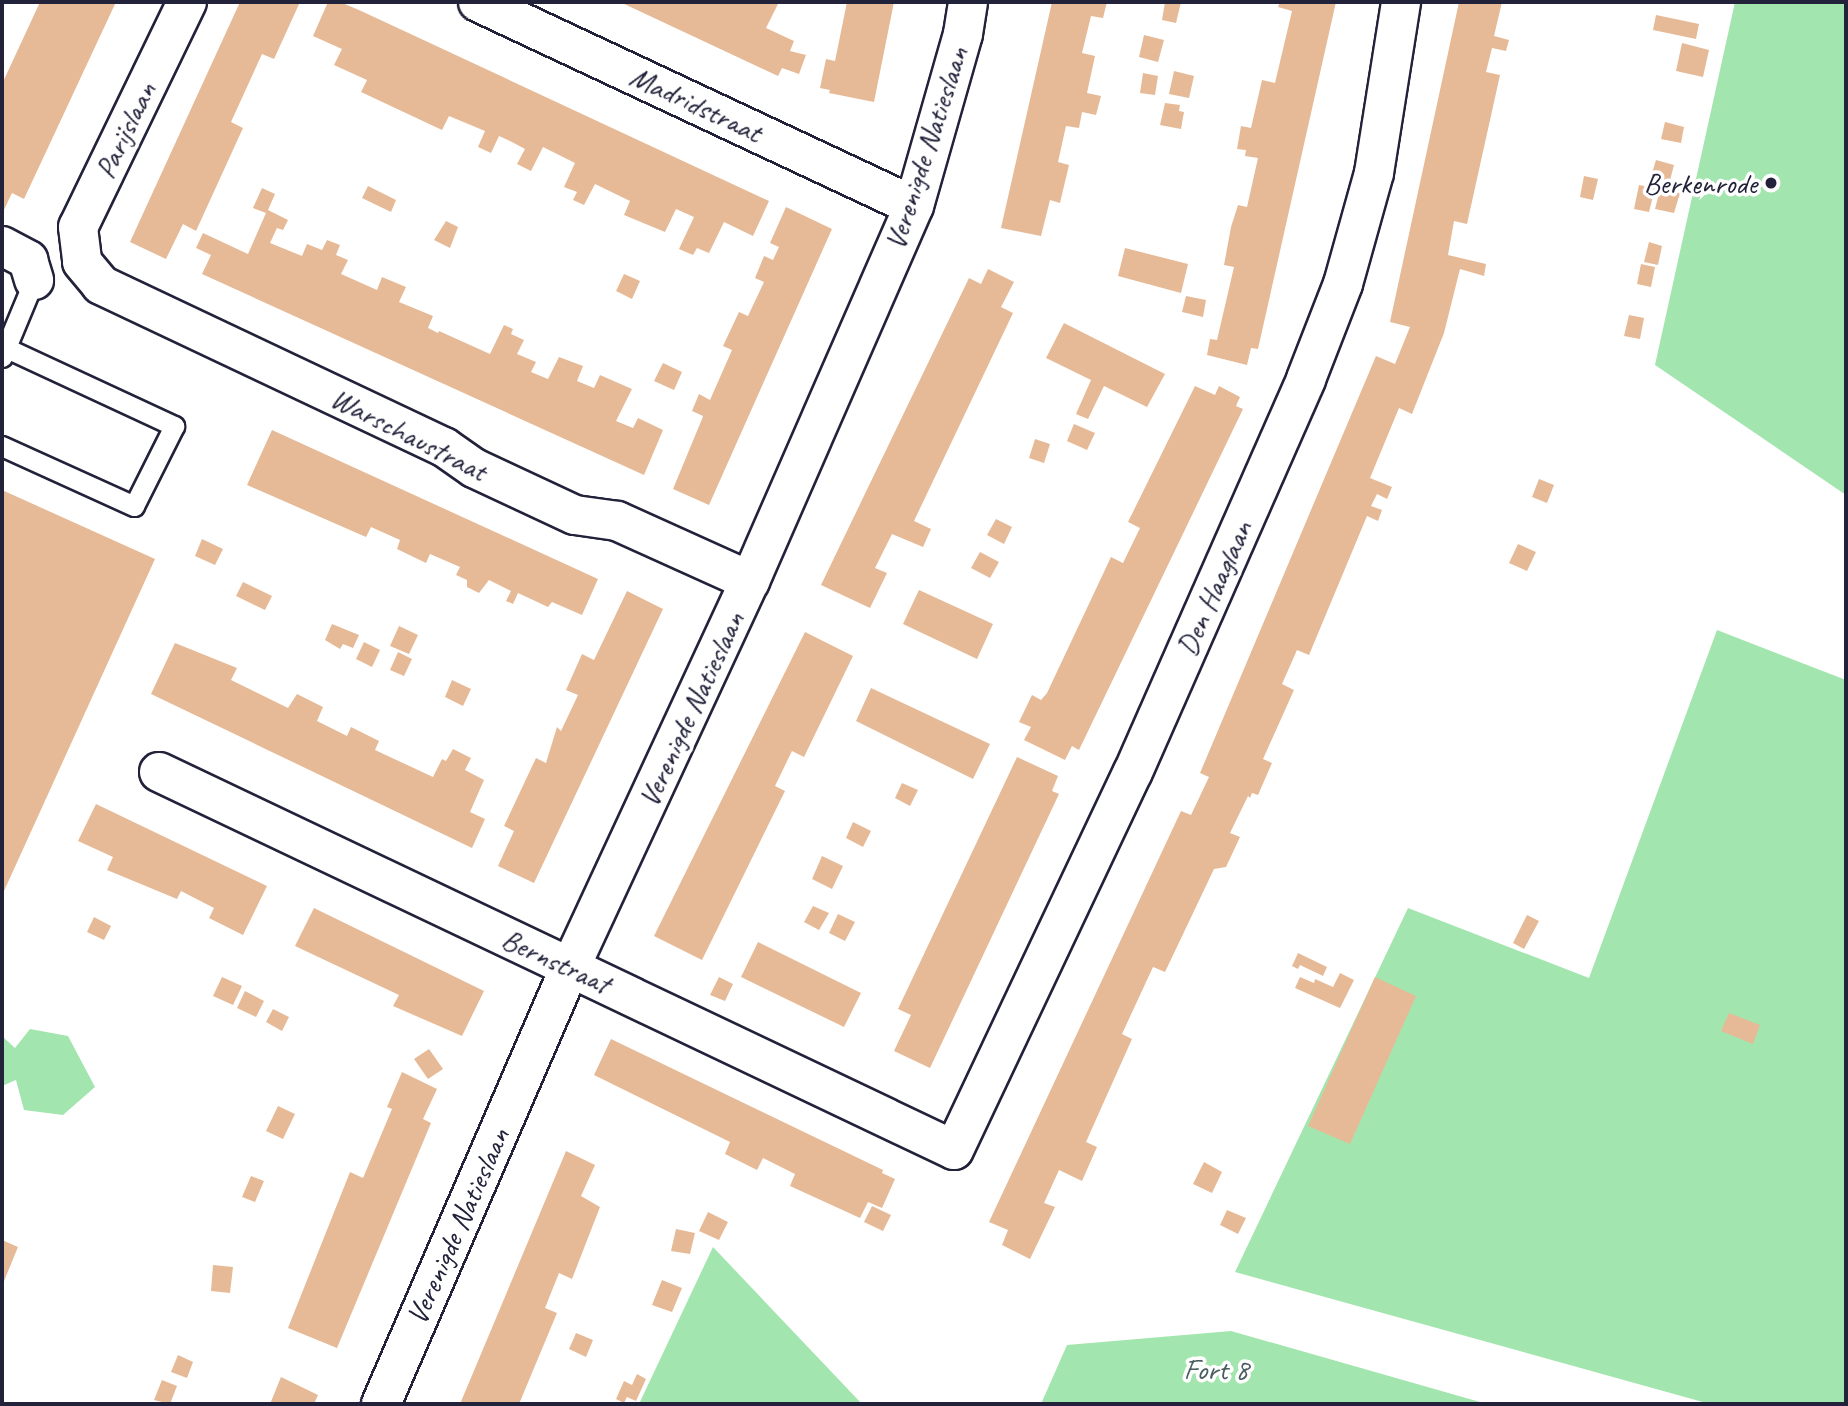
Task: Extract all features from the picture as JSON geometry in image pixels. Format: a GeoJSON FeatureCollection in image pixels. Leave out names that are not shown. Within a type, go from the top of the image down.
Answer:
{"type":"FeatureCollection","features":[{"type":"Feature","properties":{"kind":"street","name":"Parijslaan"},"geometry":{"type":"LineString","coordinates":[[82,262],[78,227],[187,2]]}},
{"type":"Feature","properties":{"kind":"street","name":"Madridstraat"},"geometry":{"type":"LineString","coordinates":[[478,2],[914,206]]}},
{"type":"Feature","properties":{"kind":"street","name":"Verenigde Natieslaan"},"geometry":{"type":"LineString","coordinates":[[381,1404],[570,968],[750,581],[914,206],[962,34],[968,2]]}},
{"type":"Feature","properties":{"kind":"street","name":"Den Haaglaan"},"geometry":{"type":"LineString","coordinates":[[954,1150],[1133,772],[1306,379],[1343,284],[1374,173],[1401,2]]}},
{"type":"Feature","properties":{"kind":"street"},"geometry":{"type":"LineString","coordinates":[[2,246],[28,260],[34,280]]}},
{"type":"Feature","properties":{"kind":"street","name":"Warschaustraat"},"geometry":{"type":"LineString","coordinates":[[82,262],[101,285],[444,447],[474,468],[575,514],[617,521],[750,581]]}},
{"type":"Feature","properties":{"kind":"street","name":"Bernstraat"},"geometry":{"type":"LineString","coordinates":[[159,772],[954,1150]]}},
{"type":"Feature","properties":{"kind":"lane"},"geometry":{"type":"LineString","coordinates":[[2,446],[134,506],[174,426],[3,350],[34,280]]}},
{"type":"Feature","properties":{"kind":"green space","name":"Berkenrode"},"geometry":{"type":"Polygon","coordinates":[[[1735,2],[1846,2],[1846,495],[1655,365],[1735,2]]]}},
{"type":"Feature","properties":{"kind":"green space"},"geometry":{"type":"Polygon","coordinates":[[[1717,630],[1846,680],[1846,1404],[1710,1404],[1235,1272],[1408,908],[1589,978],[1717,630]]]}},
{"type":"Feature","properties":{"kind":"green space"},"geometry":{"type":"Polygon","coordinates":[[[30,1029],[68,1036],[95,1087],[63,1115],[24,1110],[16,1080],[2,1086],[2,1036],[15,1048],[30,1029]]]}},
{"type":"Feature","properties":{"kind":"green space"},"geometry":{"type":"Polygon","coordinates":[[[713,1247],[862,1404],[639,1404],[713,1247]]]}},
{"type":"Feature","properties":{"kind":"green space","name":"Fort 8"},"geometry":{"type":"Polygon","coordinates":[[[1231,1331],[1487,1404],[1041,1404],[1067,1345],[1231,1331]]]}},
{"type":"Feature","properties":{"kind":"building"},"geometry":{"type":"Polygon","coordinates":[[[40,2],[116,2],[24,199],[12,193],[2,214],[2,84],[40,2]]]}},
{"type":"Feature","properties":{"kind":"building"},"geometry":{"type":"Polygon","coordinates":[[[240,2],[300,2],[274,59],[262,54],[231,122],[243,128],[196,231],[183,224],[166,259],[130,242],[240,2]]]}},
{"type":"Feature","properties":{"kind":"building"},"geometry":{"type":"Polygon","coordinates":[[[328,2],[340,2],[359,10],[769,201],[753,236],[724,222],[709,253],[697,248],[693,255],[679,249],[694,217],[676,209],[665,232],[624,215],[630,201],[595,184],[584,205],[573,200],[577,192],[564,187],[575,163],[543,147],[531,171],[517,164],[525,149],[512,142],[499,136],[491,153],[478,147],[485,131],[449,116],[442,130],[361,92],[367,80],[334,65],[342,49],[313,36],[328,2]]]}},
{"type":"Feature","properties":{"kind":"building"},"geometry":{"type":"Polygon","coordinates":[[[620,2],[779,2],[766,28],[794,41],[790,51],[806,55],[799,74],[782,68],[778,76],[620,2]]]}},
{"type":"Feature","properties":{"kind":"building"},"geometry":{"type":"Polygon","coordinates":[[[847,2],[894,2],[874,102],[829,93],[830,90],[820,88],[826,59],[835,61],[847,2]]]}},
{"type":"Feature","properties":{"kind":"building"},"geometry":{"type":"Polygon","coordinates":[[[1052,2],[1107,2],[1103,18],[1091,16],[1082,53],[1095,56],[1087,93],[1101,96],[1096,115],[1082,112],[1079,128],[1066,126],[1058,162],[1069,165],[1060,203],[1050,200],[1041,236],[1001,228],[1052,2]]]}},
{"type":"Feature","properties":{"kind":"building"},"geometry":{"type":"Polygon","coordinates":[[[1165,2],[1181,2],[1176,23],[1162,20],[1165,2]]]}},
{"type":"Feature","properties":{"kind":"building"},"geometry":{"type":"Polygon","coordinates":[[[1280,2],[1336,2],[1258,349],[1251,348],[1247,365],[1207,355],[1210,339],[1217,340],[1234,267],[1224,265],[1231,227],[1238,205],[1247,207],[1258,158],[1245,156],[1246,150],[1237,149],[1241,126],[1251,128],[1262,80],[1275,83],[1292,11],[1278,7],[1280,2]]]}},
{"type":"Feature","properties":{"kind":"building"},"geometry":{"type":"Polygon","coordinates":[[[1459,2],[1502,2],[1494,36],[1509,40],[1506,51],[1492,48],[1486,72],[1500,75],[1467,224],[1454,221],[1448,255],[1486,264],[1484,276],[1460,269],[1444,333],[1412,414],[1399,408],[1370,478],[1392,487],[1387,499],[1377,494],[1371,506],[1382,510],[1378,521],[1367,516],[1309,655],[1297,650],[1282,684],[1294,690],[1263,759],[1272,763],[1258,795],[1252,793],[1250,798],[1248,796],[1230,833],[1240,837],[1226,867],[1214,869],[1165,972],[1153,967],[1122,1034],[1132,1039],[1086,1142],[1097,1147],[1082,1181],[1059,1170],[1044,1203],[1055,1207],[1030,1259],[1002,1245],[1008,1230],[989,1222],[1181,811],[1191,815],[1209,777],[1200,773],[1376,356],[1395,364],[1410,327],[1390,322],[1459,2]]]}},
{"type":"Feature","properties":{"kind":"building"},"geometry":{"type":"Polygon","coordinates":[[[1656,15],[1699,24],[1696,39],[1653,30],[1656,15]]]}},
{"type":"Feature","properties":{"kind":"building"},"geometry":{"type":"Polygon","coordinates":[[[1144,35],[1164,40],[1158,62],[1139,57],[1144,35]]]}},
{"type":"Feature","properties":{"kind":"building"},"geometry":{"type":"Polygon","coordinates":[[[1682,43],[1709,50],[1703,77],[1676,71],[1682,43]]]}},
{"type":"Feature","properties":{"kind":"building"},"geometry":{"type":"Polygon","coordinates":[[[1174,71],[1194,76],[1189,98],[1169,94],[1174,71]]]}},
{"type":"Feature","properties":{"kind":"building"},"geometry":{"type":"Polygon","coordinates":[[[1143,73],[1158,76],[1155,95],[1140,93],[1143,73]]]}},
{"type":"Feature","properties":{"kind":"building"},"geometry":{"type":"Polygon","coordinates":[[[1165,103],[1180,105],[1179,111],[1184,112],[1181,129],[1160,125],[1165,103]]]}},
{"type":"Feature","properties":{"kind":"building"},"geometry":{"type":"Polygon","coordinates":[[[1665,122],[1684,127],[1681,143],[1661,139],[1665,122]]]}},
{"type":"Feature","properties":{"kind":"building"},"geometry":{"type":"Polygon","coordinates":[[[1656,160],[1674,165],[1669,184],[1650,180],[1656,160]]]}},
{"type":"Feature","properties":{"kind":"building"},"geometry":{"type":"Polygon","coordinates":[[[1584,176],[1598,179],[1593,200],[1580,197],[1584,176]]]}},
{"type":"Feature","properties":{"kind":"building"},"geometry":{"type":"Polygon","coordinates":[[[1639,185],[1655,188],[1649,212],[1634,209],[1639,185]]]}},
{"type":"Feature","properties":{"kind":"building"},"geometry":{"type":"Polygon","coordinates":[[[368,186],[396,200],[391,212],[362,198],[368,186]]]}},
{"type":"Feature","properties":{"kind":"building"},"geometry":{"type":"Polygon","coordinates":[[[262,188],[275,194],[268,210],[288,220],[283,230],[277,228],[270,243],[302,256],[307,244],[322,250],[327,240],[340,245],[336,255],[348,260],[341,274],[377,290],[382,277],[406,287],[399,302],[433,316],[428,328],[438,333],[439,331],[490,354],[504,325],[513,329],[511,334],[524,340],[517,354],[536,362],[531,372],[548,379],[559,357],[583,366],[577,381],[594,388],[600,375],[632,389],[616,421],[633,428],[638,418],[663,430],[644,475],[202,274],[211,255],[196,248],[203,233],[248,254],[266,213],[253,208],[262,188]]]}},
{"type":"Feature","properties":{"kind":"building"},"geometry":{"type":"Polygon","coordinates":[[[1660,190],[1680,193],[1674,213],[1655,209],[1660,190]]]}},
{"type":"Feature","properties":{"kind":"building"},"geometry":{"type":"Polygon","coordinates":[[[786,207],[832,229],[709,505],[673,489],[703,416],[692,411],[699,394],[710,400],[732,350],[723,346],[739,312],[748,316],[764,282],[755,278],[764,256],[773,260],[779,247],[770,243],[786,207]]]}},
{"type":"Feature","properties":{"kind":"building"},"geometry":{"type":"Polygon","coordinates":[[[446,221],[458,227],[450,248],[434,240],[446,221]]]}},
{"type":"Feature","properties":{"kind":"building"},"geometry":{"type":"Polygon","coordinates":[[[1649,242],[1662,246],[1658,265],[1644,262],[1649,242]]]}},
{"type":"Feature","properties":{"kind":"building"},"geometry":{"type":"Polygon","coordinates":[[[1125,248],[1188,264],[1181,293],[1118,276],[1125,248]]]}},
{"type":"Feature","properties":{"kind":"building"},"geometry":{"type":"Polygon","coordinates":[[[1641,264],[1655,267],[1651,287],[1637,284],[1641,264]]]}},
{"type":"Feature","properties":{"kind":"building"},"geometry":{"type":"Polygon","coordinates":[[[988,269],[1014,282],[1001,307],[1013,313],[914,521],[931,529],[923,547],[892,534],[875,568],[887,573],[870,608],[821,585],[969,278],[981,284],[988,269]]]}},
{"type":"Feature","properties":{"kind":"building"},"geometry":{"type":"Polygon","coordinates":[[[624,274],[640,281],[632,299],[616,291],[624,274]]]}},
{"type":"Feature","properties":{"kind":"building"},"geometry":{"type":"Polygon","coordinates":[[[1186,296],[1206,300],[1203,317],[1182,312],[1186,296]]]}},
{"type":"Feature","properties":{"kind":"building"},"geometry":{"type":"Polygon","coordinates":[[[1629,315],[1644,318],[1640,339],[1624,336],[1629,315]]]}},
{"type":"Feature","properties":{"kind":"building"},"geometry":{"type":"Polygon","coordinates":[[[1064,323],[1165,374],[1147,407],[1104,386],[1088,419],[1076,414],[1091,380],[1046,358],[1064,323]]]}},
{"type":"Feature","properties":{"kind":"building"},"geometry":{"type":"Polygon","coordinates":[[[663,363],[682,372],[674,390],[654,381],[663,363]]]}},
{"type":"Feature","properties":{"kind":"building"},"geometry":{"type":"Polygon","coordinates":[[[1195,386],[1215,395],[1219,386],[1240,397],[1236,406],[1243,409],[1079,750],[1072,746],[1065,760],[1024,740],[1031,727],[1019,722],[1032,695],[1041,700],[1047,693],[1111,557],[1123,563],[1140,528],[1128,522],[1195,386]]]}},
{"type":"Feature","properties":{"kind":"building"},"geometry":{"type":"Polygon","coordinates":[[[1074,424],[1095,433],[1087,450],[1067,441],[1074,424]]]}},
{"type":"Feature","properties":{"kind":"building"},"geometry":{"type":"Polygon","coordinates":[[[272,430],[598,579],[582,615],[552,602],[548,607],[518,593],[513,604],[506,601],[511,591],[489,580],[479,593],[467,587],[467,580],[456,575],[460,567],[430,554],[426,563],[397,549],[400,540],[371,527],[366,537],[247,485],[272,430]]]}},
{"type":"Feature","properties":{"kind":"building"},"geometry":{"type":"Polygon","coordinates":[[[1035,439],[1050,444],[1044,463],[1029,458],[1035,439]]]}},
{"type":"Feature","properties":{"kind":"building"},"geometry":{"type":"Polygon","coordinates":[[[1539,479],[1554,485],[1547,503],[1532,497],[1539,479]]]}},
{"type":"Feature","properties":{"kind":"building"},"geometry":{"type":"Polygon","coordinates":[[[2,490],[155,559],[4,891],[2,890],[2,490]]]}},
{"type":"Feature","properties":{"kind":"building"},"geometry":{"type":"Polygon","coordinates":[[[996,519],[1012,527],[1004,544],[987,535],[996,519]]]}},
{"type":"Feature","properties":{"kind":"building"},"geometry":{"type":"Polygon","coordinates":[[[202,539],[223,549],[215,565],[195,556],[202,539]]]}},
{"type":"Feature","properties":{"kind":"building"},"geometry":{"type":"Polygon","coordinates":[[[1518,544],[1536,552],[1527,571],[1509,563],[1518,544]]]}},
{"type":"Feature","properties":{"kind":"building"},"geometry":{"type":"Polygon","coordinates":[[[980,552],[999,562],[990,578],[971,568],[980,552]]]}},
{"type":"Feature","properties":{"kind":"building"},"geometry":{"type":"Polygon","coordinates":[[[243,582],[272,596],[265,610],[236,596],[243,582]]]}},
{"type":"Feature","properties":{"kind":"building"},"geometry":{"type":"Polygon","coordinates":[[[919,590],[993,624],[977,659],[903,624],[919,590]]]}},
{"type":"Feature","properties":{"kind":"building"},"geometry":{"type":"Polygon","coordinates":[[[627,591],[663,609],[534,883],[498,866],[514,831],[504,826],[536,758],[546,763],[557,727],[561,731],[578,695],[566,690],[582,654],[594,660],[627,591]]]}},
{"type":"Feature","properties":{"kind":"building"},"geometry":{"type":"Polygon","coordinates":[[[332,624],[359,635],[353,648],[343,644],[340,649],[325,640],[332,624]]]}},
{"type":"Feature","properties":{"kind":"building"},"geometry":{"type":"Polygon","coordinates":[[[399,626],[418,635],[409,654],[390,646],[399,626]]]}},
{"type":"Feature","properties":{"kind":"building"},"geometry":{"type":"Polygon","coordinates":[[[805,632],[853,656],[804,757],[792,751],[775,786],[785,791],[702,960],[654,936],[805,632]]]}},
{"type":"Feature","properties":{"kind":"building"},"geometry":{"type":"Polygon","coordinates":[[[364,642],[380,650],[372,667],[356,659],[364,642]]]}},
{"type":"Feature","properties":{"kind":"building"},"geometry":{"type":"Polygon","coordinates":[[[175,643],[237,668],[231,680],[288,708],[297,694],[323,707],[317,721],[347,736],[351,727],[379,741],[375,750],[433,777],[442,759],[446,761],[453,749],[471,758],[465,770],[484,780],[470,812],[485,819],[472,848],[151,694],[175,643]]]}},
{"type":"Feature","properties":{"kind":"building"},"geometry":{"type":"Polygon","coordinates":[[[398,652],[412,659],[404,676],[390,670],[398,652]]]}},
{"type":"Feature","properties":{"kind":"building"},"geometry":{"type":"Polygon","coordinates":[[[452,680],[471,689],[463,706],[445,697],[452,680]]]}},
{"type":"Feature","properties":{"kind":"building"},"geometry":{"type":"Polygon","coordinates":[[[871,688],[990,744],[973,779],[856,721],[871,688]]]}},
{"type":"Feature","properties":{"kind":"building"},"geometry":{"type":"Polygon","coordinates":[[[1017,757],[1058,776],[1052,791],[1059,794],[930,1068],[894,1051],[911,1015],[898,1009],[1017,757]]]}},
{"type":"Feature","properties":{"kind":"building"},"geometry":{"type":"Polygon","coordinates":[[[902,783],[918,790],[910,806],[895,798],[902,783]]]}},
{"type":"Feature","properties":{"kind":"building"},"geometry":{"type":"Polygon","coordinates":[[[96,804],[267,886],[243,935],[209,918],[214,908],[181,891],[177,899],[107,870],[113,857],[78,841],[96,804]]]}},
{"type":"Feature","properties":{"kind":"building"},"geometry":{"type":"Polygon","coordinates":[[[853,822],[871,831],[863,847],[846,838],[853,822]]]}},
{"type":"Feature","properties":{"kind":"building"},"geometry":{"type":"Polygon","coordinates":[[[822,856],[843,866],[832,889],[812,879],[822,856]]]}},
{"type":"Feature","properties":{"kind":"building"},"geometry":{"type":"Polygon","coordinates":[[[813,906],[829,913],[819,930],[804,922],[813,906]]]}},
{"type":"Feature","properties":{"kind":"building"},"geometry":{"type":"Polygon","coordinates":[[[314,908],[484,991],[462,1036],[393,1006],[399,995],[295,946],[314,908]]]}},
{"type":"Feature","properties":{"kind":"building"},"geometry":{"type":"Polygon","coordinates":[[[838,914],[855,922],[845,941],[829,933],[838,914]]]}},
{"type":"Feature","properties":{"kind":"building"},"geometry":{"type":"Polygon","coordinates":[[[1527,915],[1539,921],[1524,949],[1513,943],[1527,915]]]}},
{"type":"Feature","properties":{"kind":"building"},"geometry":{"type":"Polygon","coordinates":[[[94,917],[111,926],[104,940],[87,932],[94,917]]]}},
{"type":"Feature","properties":{"kind":"building"},"geometry":{"type":"Polygon","coordinates":[[[758,942],[861,993],[844,1027],[741,977],[758,942]]]}},
{"type":"Feature","properties":{"kind":"building"},"geometry":{"type":"Polygon","coordinates":[[[1298,953],[1327,967],[1323,976],[1300,965],[1298,969],[1292,966],[1298,953]]]}},
{"type":"Feature","properties":{"kind":"building"},"geometry":{"type":"Polygon","coordinates":[[[1340,973],[1354,980],[1340,1008],[1295,988],[1300,977],[1314,983],[1315,979],[1333,987],[1340,973]]]}},
{"type":"Feature","properties":{"kind":"building"},"geometry":{"type":"Polygon","coordinates":[[[222,977],[242,986],[233,1005],[213,996],[222,977]]]}},
{"type":"Feature","properties":{"kind":"building"},"geometry":{"type":"Polygon","coordinates":[[[719,977],[733,984],[725,1001],[710,995],[719,977]]]}},
{"type":"Feature","properties":{"kind":"building"},"geometry":{"type":"Polygon","coordinates":[[[1375,977],[1416,996],[1350,1144],[1308,1126],[1375,977]]]}},
{"type":"Feature","properties":{"kind":"building"},"geometry":{"type":"Polygon","coordinates":[[[245,991],[264,1001],[256,1017],[237,1008],[245,991]]]}},
{"type":"Feature","properties":{"kind":"building"},"geometry":{"type":"Polygon","coordinates":[[[273,1009],[289,1017],[282,1031],[266,1022],[273,1009]]]}},
{"type":"Feature","properties":{"kind":"building"},"geometry":{"type":"Polygon","coordinates":[[[1729,1013],[1760,1025],[1753,1044],[1721,1031],[1729,1013]]]}},
{"type":"Feature","properties":{"kind":"building"},"geometry":{"type":"Polygon","coordinates":[[[611,1039],[883,1170],[882,1173],[895,1179],[882,1208],[868,1202],[860,1218],[790,1186],[795,1174],[763,1158],[757,1170],[725,1154],[730,1142],[594,1075],[611,1039]]]}},
{"type":"Feature","properties":{"kind":"building"},"geometry":{"type":"Polygon","coordinates":[[[429,1049],[443,1069],[428,1079],[414,1059],[429,1049]]]}},
{"type":"Feature","properties":{"kind":"building"},"geometry":{"type":"Polygon","coordinates":[[[402,1072],[437,1089],[423,1119],[431,1123],[337,1348],[288,1328],[350,1172],[363,1178],[392,1109],[387,1107],[402,1072]]]}},
{"type":"Feature","properties":{"kind":"building"},"geometry":{"type":"Polygon","coordinates":[[[278,1106],[295,1114],[283,1139],[266,1131],[278,1106]]]}},
{"type":"Feature","properties":{"kind":"building"},"geometry":{"type":"Polygon","coordinates":[[[566,1151],[595,1165],[581,1196],[600,1207],[572,1279],[559,1273],[545,1308],[557,1313],[519,1404],[460,1404],[566,1151]]]}},
{"type":"Feature","properties":{"kind":"building"},"geometry":{"type":"Polygon","coordinates":[[[1204,1162],[1222,1172],[1212,1193],[1193,1184],[1204,1162]]]}},
{"type":"Feature","properties":{"kind":"building"},"geometry":{"type":"Polygon","coordinates":[[[251,1176],[264,1181],[255,1202],[242,1197],[251,1176]]]}},
{"type":"Feature","properties":{"kind":"building"},"geometry":{"type":"Polygon","coordinates":[[[872,1206],[891,1215],[883,1231],[864,1222],[872,1206]]]}},
{"type":"Feature","properties":{"kind":"building"},"geometry":{"type":"Polygon","coordinates":[[[1227,1210],[1246,1218],[1238,1234],[1220,1225],[1227,1210]]]}},
{"type":"Feature","properties":{"kind":"building"},"geometry":{"type":"Polygon","coordinates":[[[708,1212],[728,1222],[719,1240],[699,1231],[708,1212]]]}},
{"type":"Feature","properties":{"kind":"building"},"geometry":{"type":"Polygon","coordinates":[[[676,1229],[695,1233],[690,1254],[671,1251],[676,1229]]]}},
{"type":"Feature","properties":{"kind":"building"},"geometry":{"type":"Polygon","coordinates":[[[2,1240],[18,1247],[2,1286],[2,1240]]]}},
{"type":"Feature","properties":{"kind":"building"},"geometry":{"type":"Polygon","coordinates":[[[213,1265],[233,1267],[230,1293],[211,1291],[213,1265]]]}},
{"type":"Feature","properties":{"kind":"building"},"geometry":{"type":"Polygon","coordinates":[[[662,1280],[682,1288],[672,1312],[652,1305],[662,1280]]]}},
{"type":"Feature","properties":{"kind":"building"},"geometry":{"type":"Polygon","coordinates":[[[576,1333],[593,1340],[586,1357],[569,1349],[576,1333]]]}},
{"type":"Feature","properties":{"kind":"building"},"geometry":{"type":"Polygon","coordinates":[[[178,1355],[193,1362],[187,1378],[171,1372],[178,1355]]]}},
{"type":"Feature","properties":{"kind":"building"},"geometry":{"type":"Polygon","coordinates":[[[637,1374],[646,1379],[636,1401],[627,1397],[624,1403],[616,1399],[624,1381],[632,1385],[637,1374]]]}},
{"type":"Feature","properties":{"kind":"building"},"geometry":{"type":"Polygon","coordinates":[[[281,1377],[318,1395],[314,1404],[270,1404],[281,1377]]]}},
{"type":"Feature","properties":{"kind":"building"},"geometry":{"type":"Polygon","coordinates":[[[162,1380],[177,1386],[170,1404],[154,1400],[162,1380]]]}},
{"type":"Feature","properties":{"kind":"place","name":"Berkenrode"},"geometry":{"type":"Point","coordinates":[1771,183]}}]}
